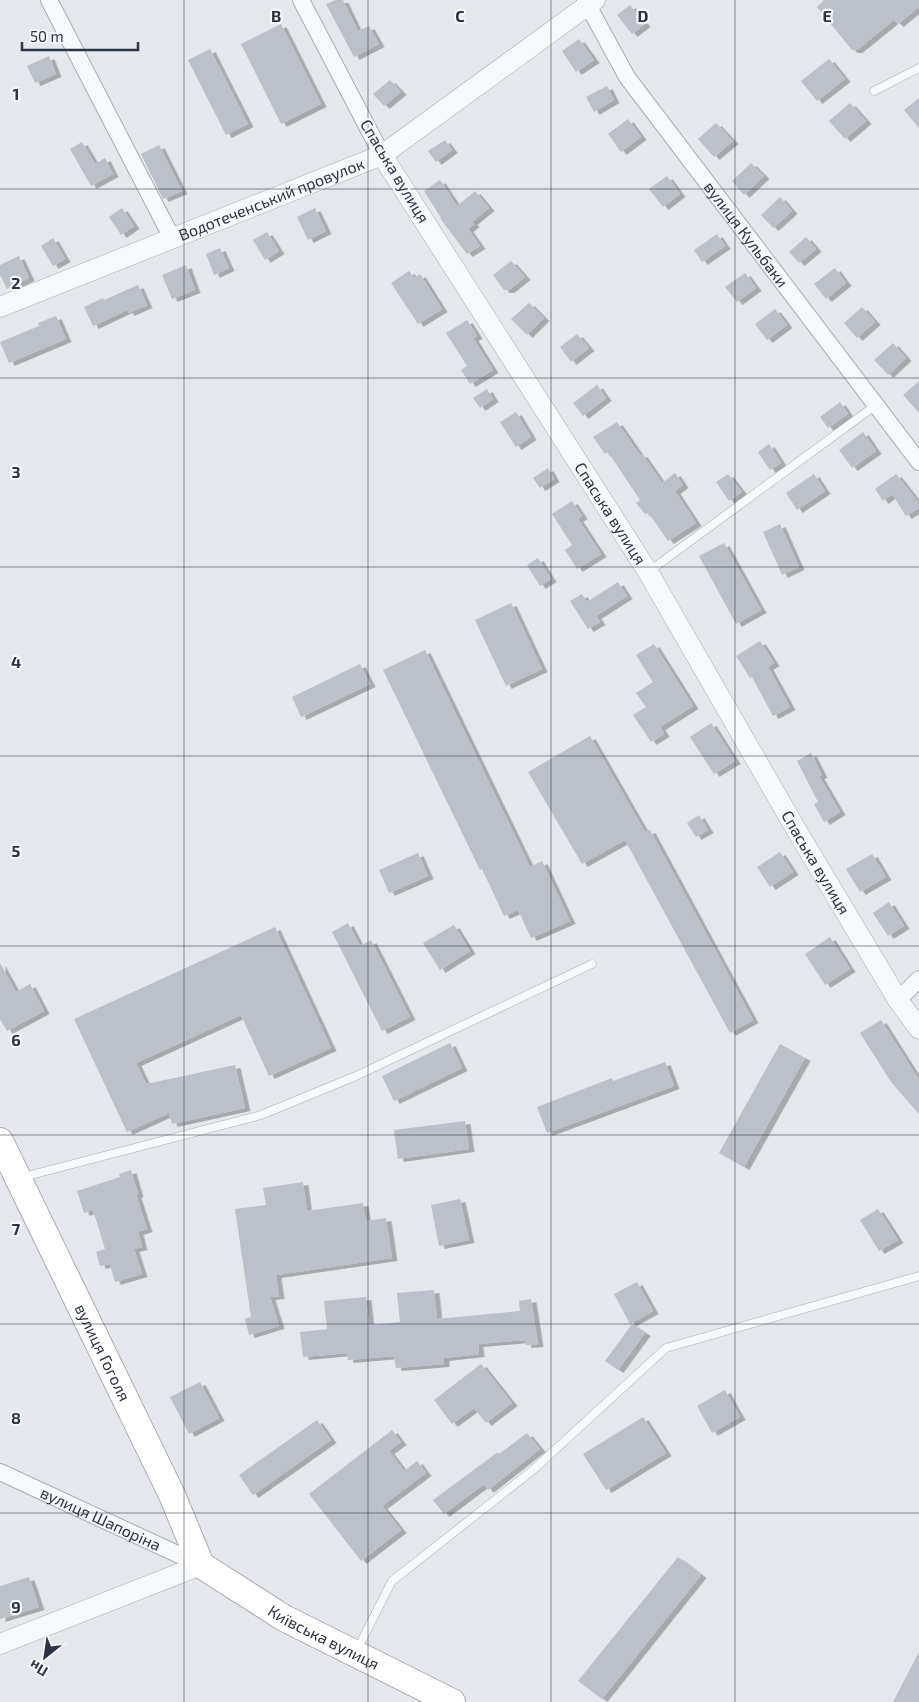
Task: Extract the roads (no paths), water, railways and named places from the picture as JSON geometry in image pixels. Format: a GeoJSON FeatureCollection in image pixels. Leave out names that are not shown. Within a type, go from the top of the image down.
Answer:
{"type":"FeatureCollection","features":[{"type":"Feature","properties":{"kind":"main road","name":"вулиця Гоголя"},"geometry":{"type":"LineString","coordinates":[[0,1141],[172,1495],[201,1565]]}},
{"type":"Feature","properties":{"kind":"main road","name":"Київська вулиця"},"geometry":{"type":"LineString","coordinates":[[201,1565],[284,1618],[452,1702]]}},
{"type":"Feature","properties":{"kind":"street"},"geometry":{"type":"LineString","coordinates":[[49,0],[172,238]]}},
{"type":"Feature","properties":{"kind":"street","name":"Спаська вулиця"},"geometry":{"type":"LineString","coordinates":[[301,0],[382,155],[648,572],[898,1000],[919,1029]]}},
{"type":"Feature","properties":{"kind":"street","name":"Водотеченський провулок"},"geometry":{"type":"LineString","coordinates":[[0,307],[382,155],[589,2]]}},
{"type":"Feature","properties":{"kind":"street","name":"вулиця Кульбаки"},"geometry":{"type":"LineString","coordinates":[[589,2],[627,77],[919,462]]}},
{"type":"Feature","properties":{"kind":"street"},"geometry":{"type":"LineString","coordinates":[[898,1000],[919,978]]}},
{"type":"Feature","properties":{"kind":"street","name":"вулиця Шапоріна"},"geometry":{"type":"LineString","coordinates":[[0,1472],[201,1565]]}},
{"type":"Feature","properties":{"kind":"street"},"geometry":{"type":"LineString","coordinates":[[0,1644],[201,1565]]}},
{"type":"Feature","properties":{"kind":"lane"},"geometry":{"type":"LineString","coordinates":[[874,90],[919,68]]}},
{"type":"Feature","properties":{"kind":"lane"},"geometry":{"type":"LineString","coordinates":[[648,572],[876,405]]}},
{"type":"Feature","properties":{"kind":"lane"},"geometry":{"type":"LineString","coordinates":[[18,1178],[261,1116],[356,1076],[592,964]]}},
{"type":"Feature","properties":{"kind":"lane"},"geometry":{"type":"LineString","coordinates":[[355,1654],[392,1582],[533,1470],[666,1348],[919,1276]]}}]}
